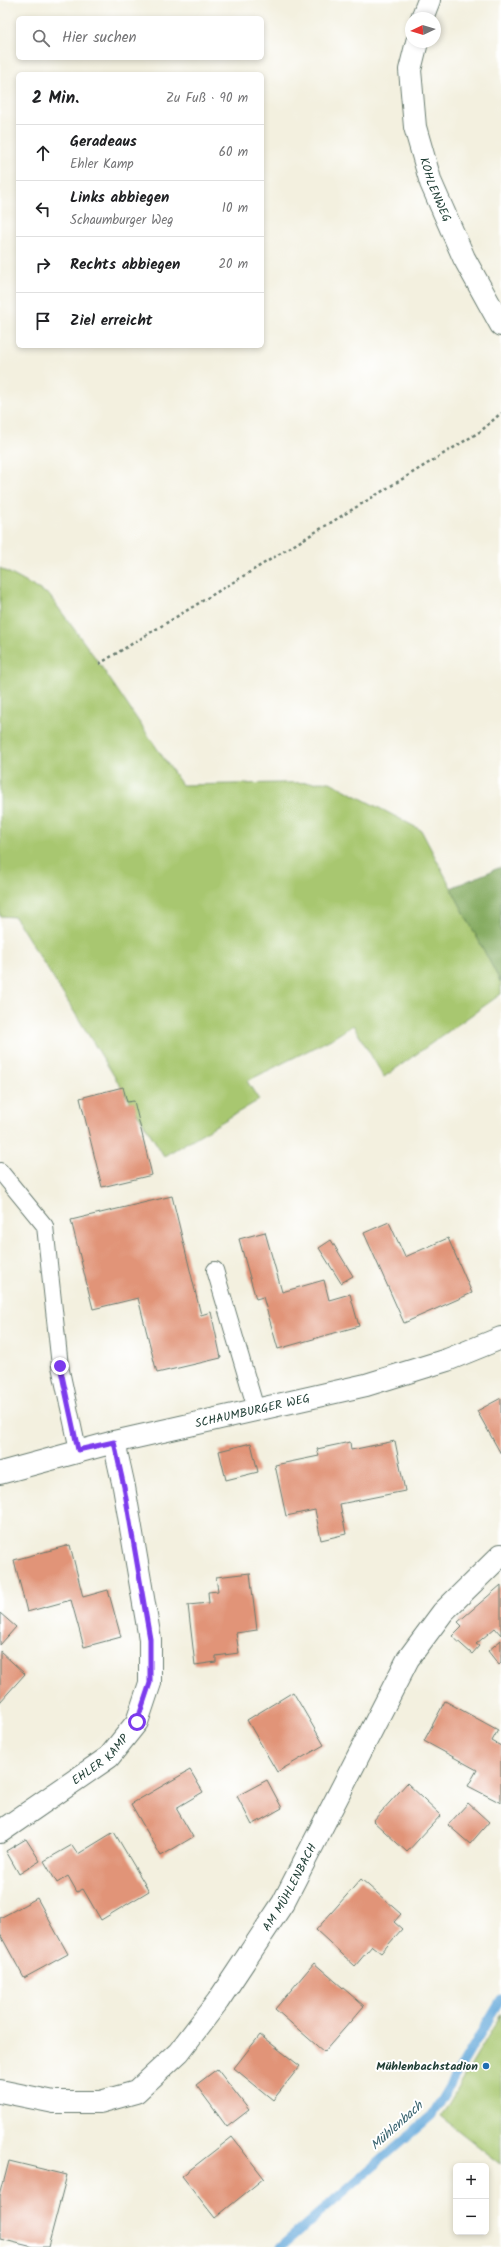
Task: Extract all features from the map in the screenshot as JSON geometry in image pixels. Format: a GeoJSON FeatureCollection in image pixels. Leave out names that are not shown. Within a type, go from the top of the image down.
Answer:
{"type":"FeatureCollection","features":[{"type":"Feature","properties":{"kind":"street"},"geometry":{"type":"LineString","coordinates":[[424,12],[429,0]]}},
{"type":"Feature","properties":{"kind":"street","name":"KOHLENWEG"},"geometry":{"type":"LineString","coordinates":[[416,48],[410,70],[415,127],[431,183],[464,258],[501,325]]}},
{"type":"Feature","properties":{"kind":"street","name":"SCHAUMBURGER WEG"},"geometry":{"type":"LineString","coordinates":[[0,1473],[78,1450],[366,1385],[447,1360],[501,1338]]}},
{"type":"Feature","properties":{"kind":"street","name":"EHLER KAMP"},"geometry":{"type":"LineString","coordinates":[[0,1832],[109,1757],[137,1722],[150,1683],[150,1639],[124,1487],[114,1442]]}},
{"type":"Feature","properties":{"kind":"street","name":"AM MÜHLENBACH"},"geometry":{"type":"LineString","coordinates":[[0,2090],[54,2102],[100,2102],[136,2092],[179,2052],[218,2001],[283,1903],[408,1659],[443,1612],[501,1555]]}},
{"type":"Feature","properties":{"kind":"lane"},"geometry":{"type":"LineString","coordinates":[[0,1170],[45,1226],[60,1366],[78,1450]]}},
{"type":"Feature","properties":{"kind":"lane"},"geometry":{"type":"LineString","coordinates":[[214,1270],[256,1409]]}},
{"type":"Feature","properties":{"kind":"path"},"geometry":{"type":"LineString","coordinates":[[99,664],[481,431],[501,413]]}},
{"type":"Feature","properties":{"kind":"green space"},"geometry":{"type":"Polygon","coordinates":[[[0,568],[49,595],[94,656],[182,785],[330,782],[421,830],[501,983],[501,994],[384,1077],[353,1025],[333,1038],[247,1081],[259,1100],[164,1156],[15,917],[0,916],[0,568]]]}},
{"type":"Feature","properties":{"kind":"green space"},"geometry":{"type":"Polygon","coordinates":[[[501,867],[501,983],[451,888],[501,867]]]}},
{"type":"Feature","properties":{"kind":"green space","name":"Mühlenbachstadion"},"geometry":{"type":"Polygon","coordinates":[[[501,2014],[501,2164],[441,2117],[501,2014]]]}},
{"type":"Feature","properties":{"kind":"building"},"geometry":{"type":"Polygon","coordinates":[[[123,1087],[127,1102],[134,1101],[152,1175],[102,1187],[80,1098],[123,1087]]]}},
{"type":"Feature","properties":{"kind":"building"},"geometry":{"type":"Polygon","coordinates":[[[172,1196],[201,1315],[211,1312],[221,1358],[157,1373],[138,1298],[93,1309],[71,1220],[172,1196]]]}},
{"type":"Feature","properties":{"kind":"building"},"geometry":{"type":"Polygon","coordinates":[[[389,1222],[405,1257],[448,1238],[472,1293],[404,1323],[364,1233],[389,1222]]]}},
{"type":"Feature","properties":{"kind":"building"},"geometry":{"type":"Polygon","coordinates":[[[265,1232],[282,1292],[324,1280],[329,1300],[350,1294],[359,1326],[278,1349],[263,1297],[256,1299],[239,1239],[265,1232]]]}},
{"type":"Feature","properties":{"kind":"building"},"geometry":{"type":"Polygon","coordinates":[[[331,1240],[353,1276],[341,1283],[319,1248],[331,1240]]]}},
{"type":"Feature","properties":{"kind":"building"},"geometry":{"type":"Polygon","coordinates":[[[501,1398],[501,1454],[477,1411],[501,1398]]]}},
{"type":"Feature","properties":{"kind":"building"},"geometry":{"type":"Polygon","coordinates":[[[395,1441],[405,1491],[340,1504],[346,1534],[321,1540],[315,1510],[286,1516],[275,1465],[319,1456],[317,1449],[350,1442],[351,1450],[395,1441]]]}},
{"type":"Feature","properties":{"kind":"building"},"geometry":{"type":"Polygon","coordinates":[[[251,1443],[258,1472],[226,1480],[219,1451],[251,1443]]]}},
{"type":"Feature","properties":{"kind":"building"},"geometry":{"type":"Polygon","coordinates":[[[70,1545],[83,1597],[108,1590],[121,1637],[84,1647],[71,1600],[27,1612],[14,1560],[70,1545]]]}},
{"type":"Feature","properties":{"kind":"building"},"geometry":{"type":"Polygon","coordinates":[[[250,1573],[257,1630],[236,1633],[239,1653],[216,1656],[216,1662],[195,1665],[188,1605],[209,1603],[208,1592],[218,1591],[216,1577],[250,1573]]]}},
{"type":"Feature","properties":{"kind":"building"},"geometry":{"type":"Polygon","coordinates":[[[501,1585],[501,1635],[495,1628],[476,1644],[479,1646],[472,1654],[452,1636],[462,1626],[458,1622],[501,1585]]]}},
{"type":"Feature","properties":{"kind":"building"},"geometry":{"type":"Polygon","coordinates":[[[0,1613],[16,1627],[0,1645],[0,1613]]]}},
{"type":"Feature","properties":{"kind":"building"},"geometry":{"type":"Polygon","coordinates":[[[501,1640],[501,1663],[499,1665],[488,1651],[501,1640]]]}},
{"type":"Feature","properties":{"kind":"building"},"geometry":{"type":"Polygon","coordinates":[[[0,1651],[25,1674],[0,1702],[0,1651]]]}},
{"type":"Feature","properties":{"kind":"building"},"geometry":{"type":"Polygon","coordinates":[[[293,1692],[324,1745],[277,1772],[247,1720],[293,1692]]]}},
{"type":"Feature","properties":{"kind":"building"},"geometry":{"type":"Polygon","coordinates":[[[445,1701],[498,1730],[492,1741],[501,1746],[501,1803],[468,1786],[477,1770],[424,1741],[445,1701]]]}},
{"type":"Feature","properties":{"kind":"building"},"geometry":{"type":"Polygon","coordinates":[[[190,1770],[203,1792],[176,1808],[193,1837],[161,1856],[131,1804],[190,1770]]]}},
{"type":"Feature","properties":{"kind":"building"},"geometry":{"type":"Polygon","coordinates":[[[267,1780],[282,1808],[252,1825],[237,1796],[267,1780]]]}},
{"type":"Feature","properties":{"kind":"building"},"geometry":{"type":"Polygon","coordinates":[[[407,1783],[441,1815],[407,1852],[373,1821],[407,1783]]]}},
{"type":"Feature","properties":{"kind":"building"},"geometry":{"type":"Polygon","coordinates":[[[468,1803],[489,1822],[470,1844],[448,1825],[468,1803]]]}},
{"type":"Feature","properties":{"kind":"building"},"geometry":{"type":"Polygon","coordinates":[[[114,1832],[149,1891],[101,1920],[83,1889],[77,1892],[68,1876],[57,1883],[44,1861],[72,1845],[78,1854],[114,1832]]]}},
{"type":"Feature","properties":{"kind":"building"},"geometry":{"type":"Polygon","coordinates":[[[26,1839],[40,1861],[19,1874],[6,1851],[26,1839]]]}},
{"type":"Feature","properties":{"kind":"building"},"geometry":{"type":"Polygon","coordinates":[[[361,1879],[401,1914],[394,1922],[402,1929],[381,1953],[372,1946],[355,1966],[316,1930],[361,1879]]]}},
{"type":"Feature","properties":{"kind":"building"},"geometry":{"type":"Polygon","coordinates":[[[37,1898],[68,1954],[24,1978],[0,1934],[0,1918],[37,1898]]]}},
{"type":"Feature","properties":{"kind":"building"},"geometry":{"type":"Polygon","coordinates":[[[314,1963],[364,2006],[324,2052],[275,2009],[314,1963]]]}},
{"type":"Feature","properties":{"kind":"building"},"geometry":{"type":"Polygon","coordinates":[[[260,2035],[300,2066],[273,2100],[234,2068],[260,2035]]]}},
{"type":"Feature","properties":{"kind":"building"},"geometry":{"type":"Polygon","coordinates":[[[217,2069],[249,2110],[227,2127],[196,2085],[217,2069]]]}},
{"type":"Feature","properties":{"kind":"building"},"geometry":{"type":"Polygon","coordinates":[[[232,2137],[264,2178],[215,2218],[182,2176],[232,2137]]]}},
{"type":"Feature","properties":{"kind":"building"},"geometry":{"type":"Polygon","coordinates":[[[9,2161],[67,2175],[48,2247],[33,2247],[0,2239],[0,2196],[9,2161]]]}},
{"type":"Feature","properties":{"kind":"waterway","name":"Mühlenbach"},"geometry":{"type":"LineString","coordinates":[[280,2247],[432,2115],[501,1999]]}},
{"type":"Feature","properties":{"kind":"place","name":"Mühlenbachstadion"},"geometry":{"type":"Point","coordinates":[486,2066]}},
{"type":"Feature","properties":{"kind":"route"},"geometry":{"type":"LineString","coordinates":[[60,1366],[78,1450],[114,1442],[124,1487],[150,1639],[150,1683],[137,1722]]}}]}
